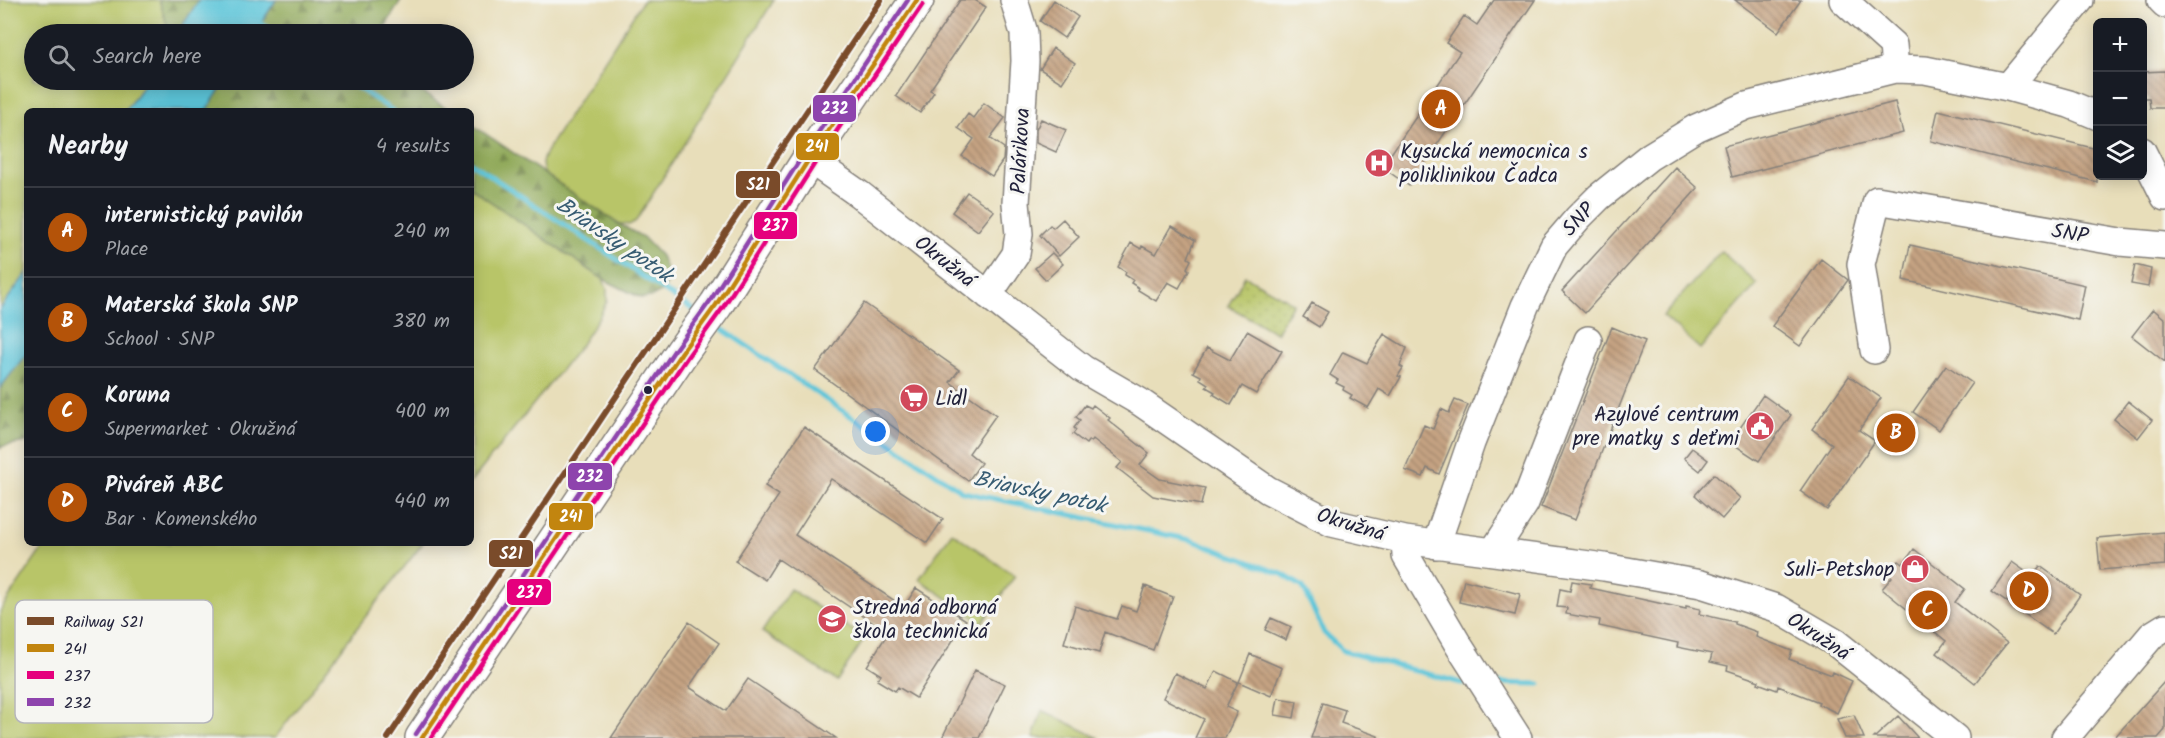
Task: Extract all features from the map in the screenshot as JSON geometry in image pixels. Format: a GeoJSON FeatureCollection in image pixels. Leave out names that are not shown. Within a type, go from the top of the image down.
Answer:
{"type":"FeatureCollection","features":[{"type":"Feature","properties":{"kind":"main road"},"geometry":{"type":"LineString","coordinates":[[422,738],[708,316],[809,159],[917,0]]}},
{"type":"Feature","properties":{"kind":"street","name":"Palárikova"},"geometry":{"type":"LineString","coordinates":[[988,295],[1016,254],[1019,234],[1016,203],[1025,61],[1024,33],[1014,0]]}},
{"type":"Feature","properties":{"kind":"street"},"geometry":{"type":"LineString","coordinates":[[1843,0],[1893,45],[1895,69]]}},
{"type":"Feature","properties":{"kind":"street"},"geometry":{"type":"LineString","coordinates":[[2008,87],[2080,0]]}},
{"type":"Feature","properties":{"kind":"street"},"geometry":{"type":"LineString","coordinates":[[2161,0],[2165,4]]}},
{"type":"Feature","properties":{"kind":"street","name":"SNP"},"geometry":{"type":"LineString","coordinates":[[1436,545],[1471,443],[1525,306],[1554,246],[1599,197],[1649,157],[1696,128],[1746,106],[1895,69],[1925,70],[2008,87],[2069,104],[2093,114]]}},
{"type":"Feature","properties":{"kind":"street","name":"Okružná"},"geometry":{"type":"LineString","coordinates":[[809,159],[859,194],[1083,369],[1140,402],[1268,490],[1332,523],[1436,545],[1604,567],[1701,584],[1776,608],[1836,643],[1954,738]]}},
{"type":"Feature","properties":{"kind":"street"},"geometry":{"type":"LineString","coordinates":[[2147,161],[2165,197]]}},
{"type":"Feature","properties":{"kind":"street","name":"SNP"},"geometry":{"type":"LineString","coordinates":[[1874,350],[1862,264],[1877,200],[2120,242],[2165,246]]}},
{"type":"Feature","properties":{"kind":"street"},"geometry":{"type":"LineString","coordinates":[[1493,552],[1525,503],[1588,340]]}},
{"type":"Feature","properties":{"kind":"street"},"geometry":{"type":"LineString","coordinates":[[1406,540],[1406,556],[1459,646],[1518,738]]}},
{"type":"Feature","properties":{"kind":"street"},"geometry":{"type":"LineString","coordinates":[[2065,738],[2152,635],[2165,627]]}},
{"type":"Feature","properties":{"kind":"green space"},"geometry":{"type":"Polygon","coordinates":[[[0,0],[199,0],[183,24],[24,24],[24,90],[140,90],[127,108],[24,108],[24,277],[0,309],[0,0]]]}},
{"type":"Feature","properties":{"kind":"green space"},"geometry":{"type":"Polygon","coordinates":[[[159,0],[199,0],[183,24],[167,24],[159,0]]]}},
{"type":"Feature","properties":{"kind":"green space"},"geometry":{"type":"Polygon","coordinates":[[[276,0],[401,0],[387,24],[260,24],[276,0]]]}},
{"type":"Feature","properties":{"kind":"green space"},"geometry":{"type":"Polygon","coordinates":[[[643,0],[774,0],[636,221],[629,225],[617,223],[545,174],[542,162],[547,150],[643,0]]]}},
{"type":"Feature","properties":{"kind":"green space"},"geometry":{"type":"Polygon","coordinates":[[[220,90],[419,90],[446,108],[208,108],[220,90]]]}},
{"type":"Feature","properties":{"kind":"green space"},"geometry":{"type":"Polygon","coordinates":[[[474,126],[617,223],[643,237],[661,256],[668,274],[667,284],[661,292],[652,297],[641,298],[603,279],[474,190],[474,126]]]}},
{"type":"Feature","properties":{"kind":"green space"},"geometry":{"type":"Polygon","coordinates":[[[474,190],[603,279],[607,289],[607,301],[580,346],[474,478],[474,190]]]}},
{"type":"Feature","properties":{"kind":"green space"},"geometry":{"type":"Polygon","coordinates":[[[1721,251],[1757,284],[1700,349],[1663,316],[1721,251]]]}},
{"type":"Feature","properties":{"kind":"green space"},"geometry":{"type":"Polygon","coordinates":[[[1245,276],[1293,303],[1276,333],[1228,306],[1245,276]]]}},
{"type":"Feature","properties":{"kind":"green space"},"geometry":{"type":"Polygon","coordinates":[[[24,357],[24,442],[3,446],[0,449],[0,388],[24,357]]]}},
{"type":"Feature","properties":{"kind":"green space"},"geometry":{"type":"Polygon","coordinates":[[[952,532],[1015,576],[982,623],[919,579],[952,532]]]}},
{"type":"Feature","properties":{"kind":"green space"},"geometry":{"type":"Polygon","coordinates":[[[44,546],[421,546],[275,738],[0,738],[0,611],[44,546]]]}},
{"type":"Feature","properties":{"kind":"green space"},"geometry":{"type":"Polygon","coordinates":[[[790,589],[865,638],[837,681],[762,632],[790,589]]]}},
{"type":"Feature","properties":{"kind":"green space"},"geometry":{"type":"Polygon","coordinates":[[[1042,710],[1099,738],[1033,738],[1042,710]]]}},
{"type":"Feature","properties":{"kind":"water"},"geometry":{"type":"Polygon","coordinates":[[[199,0],[276,0],[260,24],[183,24],[199,0]]]}},
{"type":"Feature","properties":{"kind":"water"},"geometry":{"type":"Polygon","coordinates":[[[140,90],[220,90],[208,108],[127,108],[140,90]]]}},
{"type":"Feature","properties":{"kind":"water"},"geometry":{"type":"Polygon","coordinates":[[[24,277],[24,357],[0,388],[0,309],[24,277]]]}},
{"type":"Feature","properties":{"kind":"building"},"geometry":{"type":"Polygon","coordinates":[[[960,0],[975,0],[986,7],[930,90],[934,92],[920,113],[896,96],[960,0]]]}},
{"type":"Feature","properties":{"kind":"building"},"geometry":{"type":"Polygon","coordinates":[[[1054,0],[1078,17],[1064,38],[1040,21],[1054,0]]]}},
{"type":"Feature","properties":{"kind":"building"},"geometry":{"type":"Polygon","coordinates":[[[1494,0],[1535,0],[1409,186],[1382,167],[1460,52],[1446,43],[1464,16],[1477,25],[1494,0]]]}},
{"type":"Feature","properties":{"kind":"building"},"geometry":{"type":"Polygon","coordinates":[[[1735,0],[1801,0],[1778,32],[1735,0]]]}},
{"type":"Feature","properties":{"kind":"building"},"geometry":{"type":"Polygon","coordinates":[[[1053,48],[1075,63],[1062,83],[1040,69],[1053,48]]]}},
{"type":"Feature","properties":{"kind":"building"},"geometry":{"type":"Polygon","coordinates":[[[2165,71],[2165,108],[2150,108],[2149,98],[2147,98],[2147,72],[2165,71]]]}},
{"type":"Feature","properties":{"kind":"building"},"geometry":{"type":"Polygon","coordinates":[[[1895,102],[1903,133],[1732,177],[1724,146],[1895,102]]]}},
{"type":"Feature","properties":{"kind":"building"},"geometry":{"type":"Polygon","coordinates":[[[984,103],[1005,118],[990,138],[1004,148],[1003,160],[992,176],[962,156],[974,139],[958,128],[968,114],[973,118],[984,103]]]}},
{"type":"Feature","properties":{"kind":"building"},"geometry":{"type":"Polygon","coordinates":[[[1938,110],[2093,148],[2093,180],[2097,182],[1931,141],[1938,110]]]}},
{"type":"Feature","properties":{"kind":"building"},"geometry":{"type":"Polygon","coordinates":[[[1041,119],[1066,130],[1056,152],[1036,143],[1036,130],[1041,119]]]}},
{"type":"Feature","properties":{"kind":"building"},"geometry":{"type":"Polygon","coordinates":[[[1675,167],[1698,188],[1585,313],[1562,291],[1675,167]]]}},
{"type":"Feature","properties":{"kind":"building"},"geometry":{"type":"Polygon","coordinates":[[[967,192],[994,211],[978,231],[952,212],[967,192]]]}},
{"type":"Feature","properties":{"kind":"building"},"geometry":{"type":"Polygon","coordinates":[[[1063,219],[1079,237],[1059,256],[1040,235],[1050,225],[1053,228],[1063,219]]]}},
{"type":"Feature","properties":{"kind":"building"},"geometry":{"type":"Polygon","coordinates":[[[1172,226],[1195,240],[1188,258],[1191,260],[1187,268],[1189,270],[1179,288],[1168,282],[1156,301],[1138,290],[1139,288],[1131,283],[1133,280],[1118,267],[1131,243],[1156,254],[1172,226]]]}},
{"type":"Feature","properties":{"kind":"building"},"geometry":{"type":"Polygon","coordinates":[[[1910,245],[2085,285],[2078,320],[1903,280],[1910,245]]]}},
{"type":"Feature","properties":{"kind":"building"},"geometry":{"type":"Polygon","coordinates":[[[1052,253],[1063,264],[1046,280],[1035,268],[1052,253]]]}},
{"type":"Feature","properties":{"kind":"building"},"geometry":{"type":"Polygon","coordinates":[[[1821,259],[1848,280],[1800,346],[1772,326],[1821,259]]]}},
{"type":"Feature","properties":{"kind":"building"},"geometry":{"type":"Polygon","coordinates":[[[2135,265],[2151,269],[2148,287],[2131,284],[2135,265]]]}},
{"type":"Feature","properties":{"kind":"building","name":"Lidl"},"geometry":{"type":"Polygon","coordinates":[[[864,303],[959,370],[950,382],[996,415],[969,453],[981,463],[968,481],[815,370],[864,303]]]}},
{"type":"Feature","properties":{"kind":"building"},"geometry":{"type":"Polygon","coordinates":[[[1312,303],[1328,312],[1319,327],[1303,317],[1312,303]]]}},
{"type":"Feature","properties":{"kind":"building"},"geometry":{"type":"Polygon","coordinates":[[[2153,309],[2165,319],[2165,362],[2132,336],[2153,309]]]}},
{"type":"Feature","properties":{"kind":"building"},"geometry":{"type":"Polygon","coordinates":[[[1612,327],[1645,341],[1575,520],[1541,507],[1612,327]]]}},
{"type":"Feature","properties":{"kind":"building"},"geometry":{"type":"Polygon","coordinates":[[[1247,331],[1282,351],[1256,394],[1242,386],[1231,405],[1213,394],[1215,392],[1206,387],[1208,384],[1200,379],[1201,376],[1193,372],[1207,348],[1230,360],[1247,331]]]}},
{"type":"Feature","properties":{"kind":"building"},"geometry":{"type":"Polygon","coordinates":[[[1384,334],[1407,348],[1400,366],[1403,368],[1398,376],[1401,377],[1390,396],[1379,389],[1368,408],[1350,398],[1352,395],[1343,390],[1344,387],[1336,383],[1338,380],[1330,375],[1343,352],[1367,363],[1384,334]]]}},
{"type":"Feature","properties":{"kind":"building"},"geometry":{"type":"Polygon","coordinates":[[[1946,365],[1972,383],[1939,430],[1913,412],[1946,365]]]}},
{"type":"Feature","properties":{"kind":"building"},"geometry":{"type":"Polygon","coordinates":[[[1849,376],[1881,398],[1859,430],[1875,441],[1827,510],[1800,491],[1832,444],[1812,429],[1849,376]]]}},
{"type":"Feature","properties":{"kind":"building"},"geometry":{"type":"Polygon","coordinates":[[[1763,395],[1791,415],[1759,461],[1730,442],[1763,395]]]}},
{"type":"Feature","properties":{"kind":"building"},"geometry":{"type":"Polygon","coordinates":[[[1455,400],[1468,405],[1439,474],[1427,468],[1423,477],[1405,470],[1424,425],[1433,429],[1441,409],[1449,413],[1455,400]]]}},
{"type":"Feature","properties":{"kind":"building"},"geometry":{"type":"Polygon","coordinates":[[[2128,401],[2152,420],[2138,438],[2114,419],[2128,401]]]}},
{"type":"Feature","properties":{"kind":"building"},"geometry":{"type":"Polygon","coordinates":[[[1085,405],[1091,408],[1093,405],[1149,453],[1140,465],[1160,479],[1205,488],[1201,505],[1153,496],[1117,468],[1122,462],[1093,439],[1086,444],[1073,434],[1080,420],[1076,417],[1085,405]]]}},
{"type":"Feature","properties":{"kind":"building"},"geometry":{"type":"Polygon","coordinates":[[[804,427],[943,519],[927,543],[831,479],[795,535],[904,607],[916,588],[966,620],[916,698],[898,687],[895,691],[877,680],[881,675],[867,666],[888,633],[778,559],[765,580],[735,561],[779,495],[765,486],[804,427]]]}},
{"type":"Feature","properties":{"kind":"building"},"geometry":{"type":"Polygon","coordinates":[[[1692,448],[1708,460],[1700,471],[1684,458],[1692,448]]]}},
{"type":"Feature","properties":{"kind":"building"},"geometry":{"type":"Polygon","coordinates":[[[1714,474],[1740,498],[1722,519],[1695,495],[1714,474]]]}},
{"type":"Feature","properties":{"kind":"building"},"geometry":{"type":"Polygon","coordinates":[[[2165,532],[2165,565],[2100,570],[2097,538],[2165,532]]]}},
{"type":"Feature","properties":{"kind":"building"},"geometry":{"type":"Polygon","coordinates":[[[1914,549],[1965,589],[1955,602],[2007,643],[1975,683],[1937,653],[1946,641],[1882,589],[1892,577],[1888,574],[1899,561],[1903,564],[1914,549]]]}},
{"type":"Feature","properties":{"kind":"building"},"geometry":{"type":"Polygon","coordinates":[[[2012,562],[2032,576],[2040,566],[2080,595],[2053,634],[1992,591],[2012,562]]]}},
{"type":"Feature","properties":{"kind":"building"},"geometry":{"type":"Polygon","coordinates":[[[1464,580],[1520,594],[1515,615],[1459,602],[1464,580]]]}},
{"type":"Feature","properties":{"kind":"building"},"geometry":{"type":"Polygon","coordinates":[[[1572,581],[1591,584],[1590,588],[1686,609],[1686,606],[1700,609],[1699,614],[1735,622],[1735,624],[1757,632],[1756,637],[1792,651],[1789,659],[1832,675],[1833,672],[1852,681],[1837,713],[1818,704],[1819,702],[1778,686],[1777,690],[1727,670],[1728,666],[1710,662],[1712,654],[1677,647],[1678,643],[1599,626],[1600,620],[1566,614],[1567,608],[1557,607],[1560,589],[1570,591],[1572,581]]]}},
{"type":"Feature","properties":{"kind":"building"},"geometry":{"type":"Polygon","coordinates":[[[1145,586],[1173,597],[1153,650],[1105,632],[1099,653],[1064,643],[1075,606],[1117,619],[1122,606],[1136,611],[1145,586]]]}},
{"type":"Feature","properties":{"kind":"building"},"geometry":{"type":"Polygon","coordinates":[[[1271,618],[1291,627],[1286,640],[1265,630],[1271,618]]]}},
{"type":"Feature","properties":{"kind":"building"},"geometry":{"type":"Polygon","coordinates":[[[689,622],[719,643],[689,687],[726,711],[748,679],[836,738],[611,738],[689,622]]]}},
{"type":"Feature","properties":{"kind":"building"},"geometry":{"type":"Polygon","coordinates":[[[1250,654],[1282,668],[1271,696],[1239,682],[1250,654]]]}},
{"type":"Feature","properties":{"kind":"building"},"geometry":{"type":"Polygon","coordinates":[[[975,670],[1005,684],[979,738],[942,738],[975,670]]]}},
{"type":"Feature","properties":{"kind":"building"},"geometry":{"type":"Polygon","coordinates":[[[1216,671],[1238,682],[1226,707],[1237,712],[1225,738],[1195,738],[1204,719],[1163,698],[1175,673],[1207,689],[1216,671]]]}},
{"type":"Feature","properties":{"kind":"building"},"geometry":{"type":"Polygon","coordinates":[[[2165,681],[2165,730],[2158,738],[2114,738],[2165,681]]]}},
{"type":"Feature","properties":{"kind":"building"},"geometry":{"type":"Polygon","coordinates":[[[1278,698],[1297,701],[1294,718],[1275,715],[1278,698]]]}},
{"type":"Feature","properties":{"kind":"building"},"geometry":{"type":"Polygon","coordinates":[[[1323,703],[1345,710],[1341,723],[1378,736],[1378,738],[1311,738],[1323,703]]]}},
{"type":"Feature","properties":{"kind":"building"},"geometry":{"type":"Polygon","coordinates":[[[1854,715],[1864,738],[1845,738],[1837,719],[1854,715]]]}},
{"type":"Feature","properties":{"kind":"building"},"geometry":{"type":"Polygon","coordinates":[[[1898,716],[1918,738],[1874,738],[1898,716]]]}},
{"type":"Feature","properties":{"kind":"waterway","name":"Briavsky potok"},"geometry":{"type":"LineString","coordinates":[[256,21],[261,24]]}},
{"type":"Feature","properties":{"kind":"waterway","name":"Briavsky potok"},"geometry":{"type":"LineString","coordinates":[[361,90],[388,108]]}},
{"type":"Feature","properties":{"kind":"waterway","name":"Briavsky potok"},"geometry":{"type":"LineString","coordinates":[[474,165],[698,313]]}},
{"type":"Feature","properties":{"kind":"waterway","name":"Briavsky potok"},"geometry":{"type":"LineString","coordinates":[[716,325],[963,492],[1191,540],[1282,574],[1303,587],[1324,633],[1343,651],[1461,683],[1473,683]]}},
{"type":"Feature","properties":{"kind":"waterway","name":"Briavsky potok"},"geometry":{"type":"LineString","coordinates":[[1494,683],[1540,684]]}},
{"type":"Feature","properties":{"kind":"rail line","name":"S21"},"geometry":{"type":"LineString","coordinates":[[388,738],[881,0]]}},
{"type":"Feature","properties":{"kind":"transit line","name":"232"},"geometry":{"type":"LineString","coordinates":[[416,734],[710,301],[803,155],[908,0]]}},
{"type":"Feature","properties":{"kind":"transit line","name":"241"},"geometry":{"type":"LineString","coordinates":[[422,738],[716,305],[809,159],[917,0]]}},
{"type":"Feature","properties":{"kind":"transit line","name":"237"},"geometry":{"type":"LineString","coordinates":[[431,738],[722,309],[815,163],[923,4]]}},
{"type":"Feature","properties":{"kind":"place","name":"internistický pavilón"},"geometry":{"type":"Point","coordinates":[1441,109]}},
{"type":"Feature","properties":{"kind":"place","name":"Kysucká nemocnica s poliklinikou Čadca"},"geometry":{"type":"Point","coordinates":[1379,163]}},
{"type":"Feature","properties":{"kind":"place","name":"Lidl"},"geometry":{"type":"Point","coordinates":[914,398]}},
{"type":"Feature","properties":{"kind":"place","name":"Azylové centrum pre matky s deťmi"},"geometry":{"type":"Point","coordinates":[1760,426]}},
{"type":"Feature","properties":{"kind":"place","name":"Materská škola SNP"},"geometry":{"type":"Point","coordinates":[1896,433]}},
{"type":"Feature","properties":{"kind":"place","name":"Suli-Petshop"},"geometry":{"type":"Point","coordinates":[1915,569]}},
{"type":"Feature","properties":{"kind":"place","name":"Piváreň ABC"},"geometry":{"type":"Point","coordinates":[2029,591]}},
{"type":"Feature","properties":{"kind":"place","name":"Koruna"},"geometry":{"type":"Point","coordinates":[1928,610]}},
{"type":"Feature","properties":{"kind":"place","name":"Stredná odborná škola technická"},"geometry":{"type":"Point","coordinates":[832,619]}}]}
